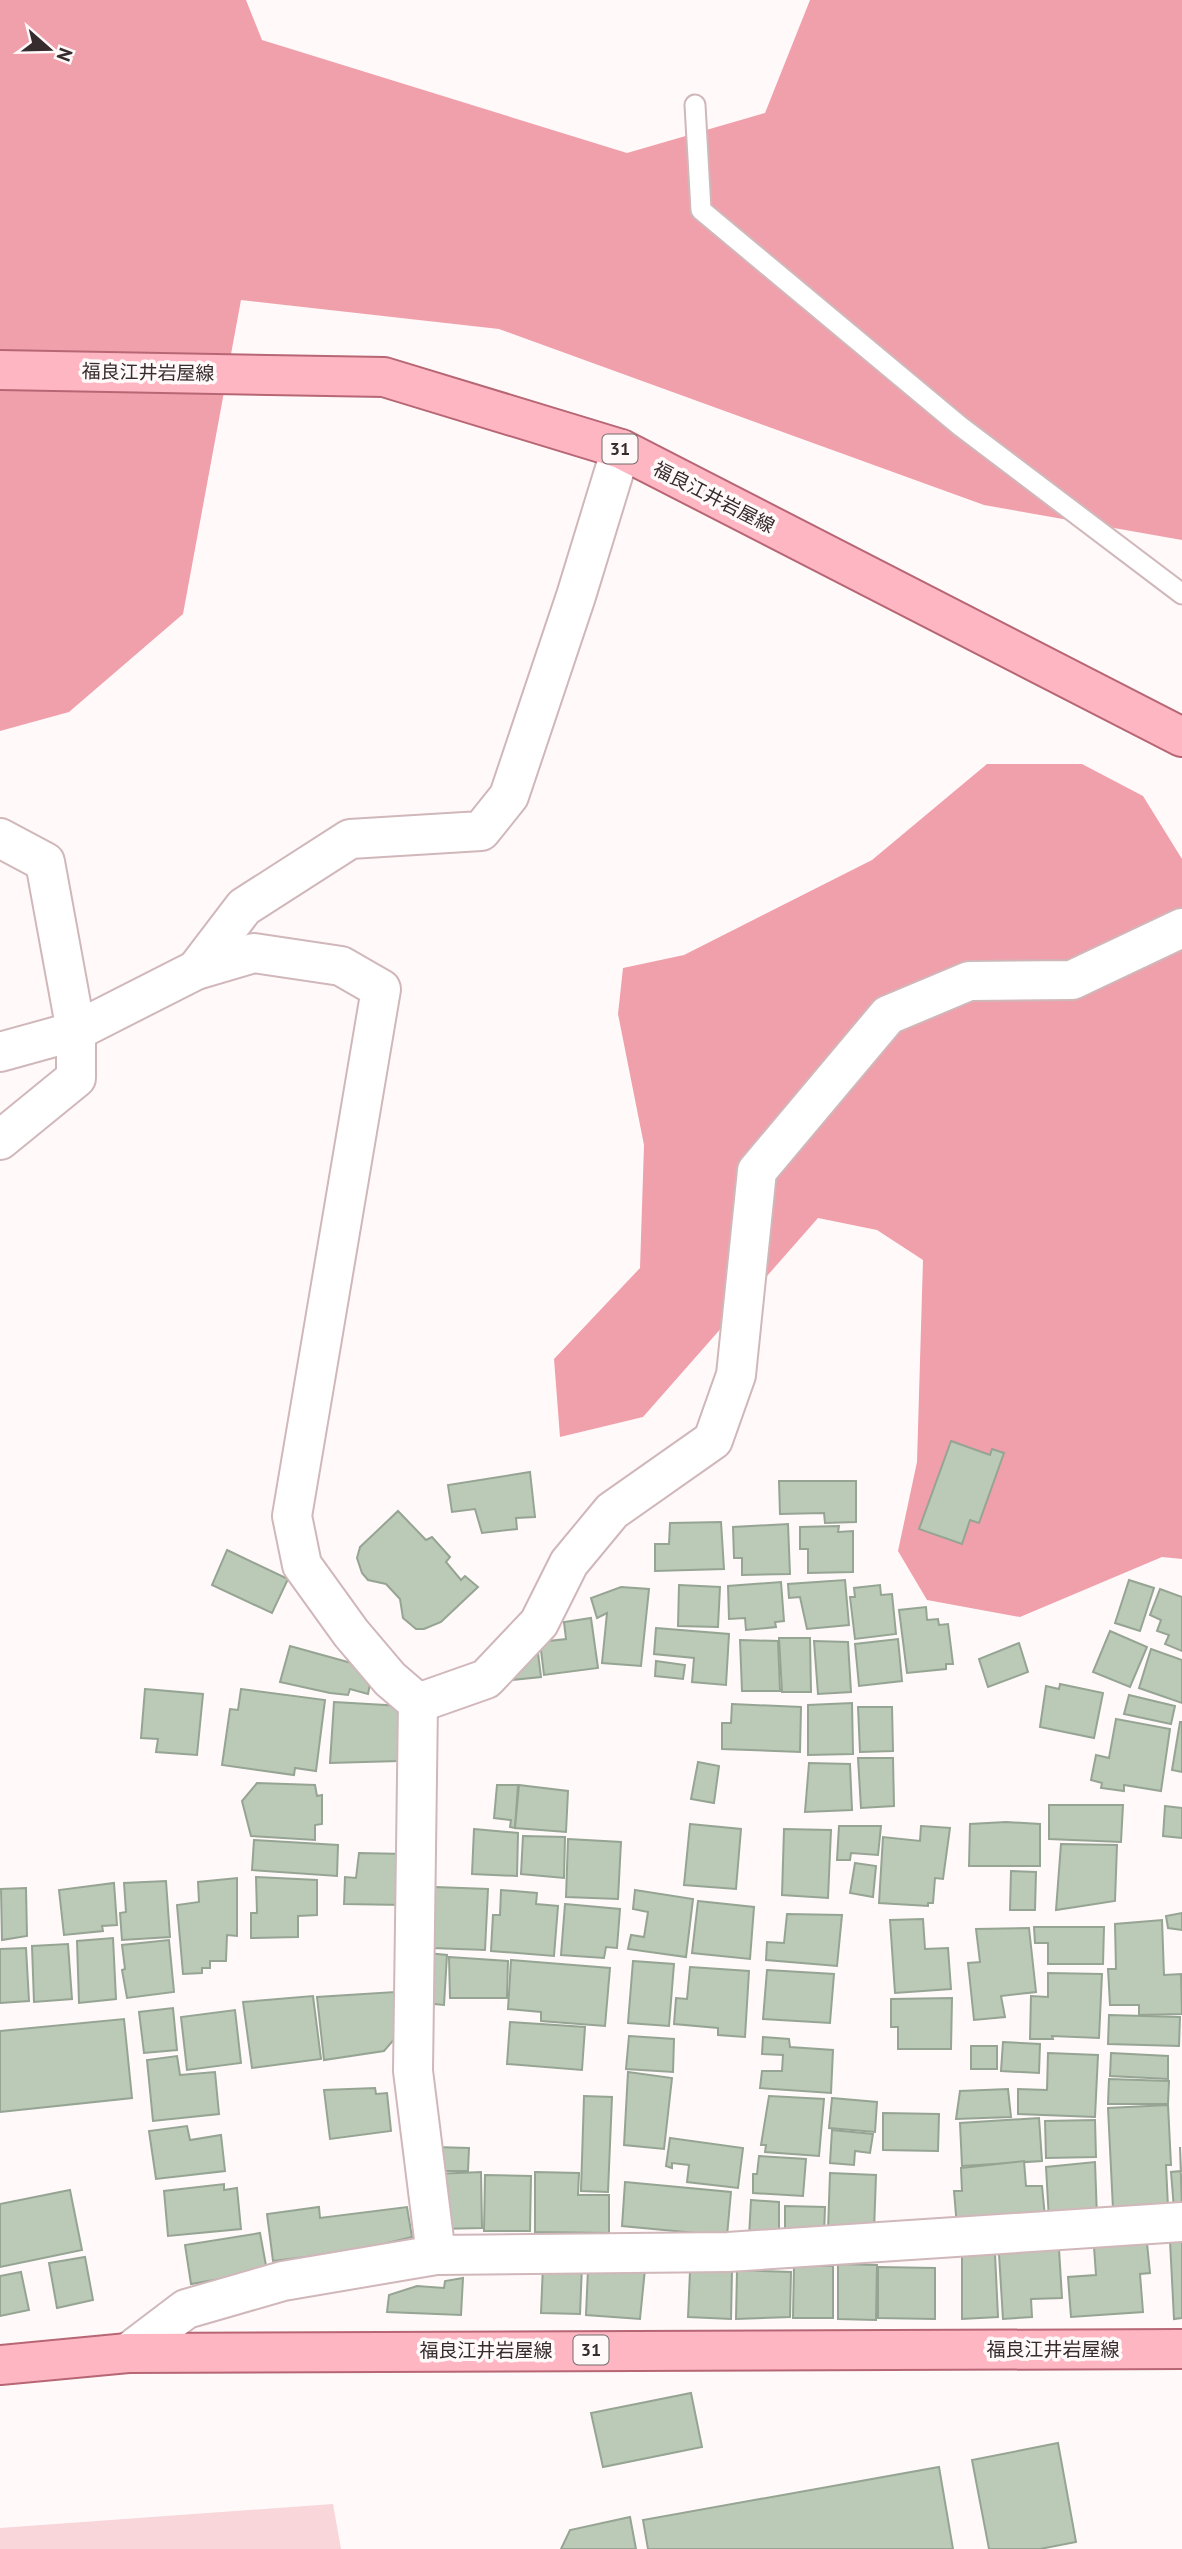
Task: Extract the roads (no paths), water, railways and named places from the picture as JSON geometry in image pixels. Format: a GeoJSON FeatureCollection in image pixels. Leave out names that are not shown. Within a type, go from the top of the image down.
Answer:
{"type":"FeatureCollection","features":[{"type":"Feature","properties":{"kind":"main road","name":"福良江井岩屋線"},"geometry":{"type":"LineString","coordinates":[[0,370],[384,377],[621,449],[1182,737]]}},
{"type":"Feature","properties":{"kind":"main road","name":"福良江井岩屋線"},"geometry":{"type":"LineString","coordinates":[[0,2365],[128,2353],[1182,2349]]}},
{"type":"Feature","properties":{"kind":"street"},"geometry":{"type":"LineString","coordinates":[[196,970],[244,907],[350,839],[481,831],[509,796],[576,596],[621,449]]}},
{"type":"Feature","properties":{"kind":"street"},"geometry":{"type":"LineString","coordinates":[[0,838],[45,862],[76,1031],[76,1078],[0,1140]]}},
{"type":"Feature","properties":{"kind":"street"},"geometry":{"type":"LineString","coordinates":[[418,1703],[486,1679],[538,1623],[569,1563],[612,1511],[713,1440],[736,1376],[757,1171],[888,1015],[969,981],[1072,980],[1182,929]]}},
{"type":"Feature","properties":{"kind":"street"},"geometry":{"type":"LineString","coordinates":[[0,1052],[76,1031],[196,970],[254,953],[341,966],[381,989],[292,1516],[302,1565],[390,1679],[418,1703]]}},
{"type":"Feature","properties":{"kind":"street"},"geometry":{"type":"LineString","coordinates":[[418,1703],[413,2071],[436,2255]]}},
{"type":"Feature","properties":{"kind":"street"},"geometry":{"type":"LineString","coordinates":[[128,2353],[186,2309],[283,2281],[436,2255],[728,2252],[1182,2222]]}},
{"type":"Feature","properties":{"kind":"lane"},"geometry":{"type":"LineString","coordinates":[[695,105],[701,210],[960,426],[1182,594]]}}]}
